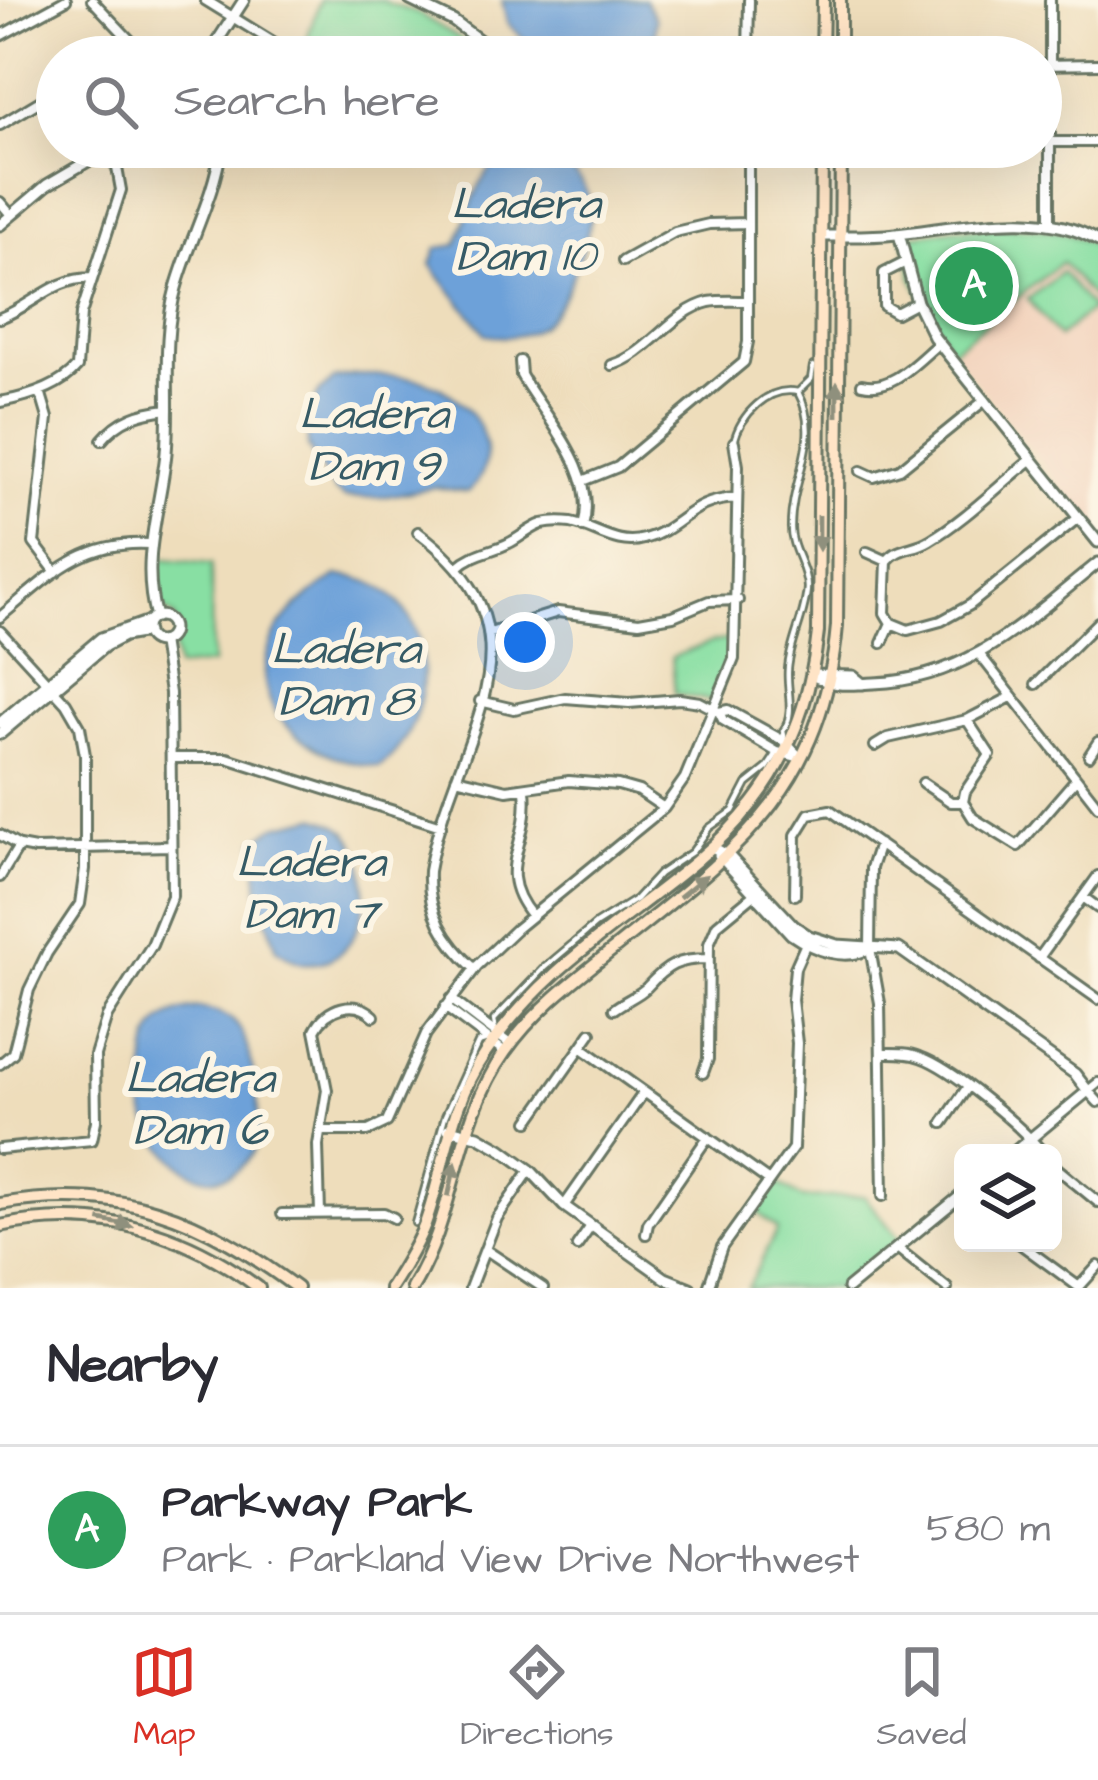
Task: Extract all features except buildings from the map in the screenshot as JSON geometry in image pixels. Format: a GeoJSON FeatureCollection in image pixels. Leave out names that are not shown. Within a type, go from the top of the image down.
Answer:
{"type":"FeatureCollection","features":[{"type":"Feature","properties":{"kind":"main road"},"geometry":{"type":"LineString","coordinates":[[822,36],[823,0]]}},
{"type":"Feature","properties":{"kind":"main road"},"geometry":{"type":"LineString","coordinates":[[840,0],[840,36]]}},
{"type":"Feature","properties":{"kind":"main road"},"geometry":{"type":"LineString","coordinates":[[387,1288],[424,1226],[448,1129],[492,1036],[549,979],[714,848],[748,812],[783,748],[812,674],[818,632],[822,168]]}},
{"type":"Feature","properties":{"kind":"main road"},"geometry":{"type":"LineString","coordinates":[[412,1288],[437,1236],[465,1132],[508,1048],[554,997],[726,859],[776,800],[800,758],[829,678],[837,611],[840,168]]}},
{"type":"Feature","properties":{"kind":"main road"},"geometry":{"type":"LineString","coordinates":[[0,1204],[72,1198],[148,1208],[217,1234],[297,1288]]}},
{"type":"Feature","properties":{"kind":"main road"},"geometry":{"type":"LineString","coordinates":[[0,1226],[34,1219],[111,1219],[178,1239],[259,1288]]}},
{"type":"Feature","properties":{"kind":"street"},"geometry":{"type":"LineString","coordinates":[[0,36],[66,0]]}},
{"type":"Feature","properties":{"kind":"street"},"geometry":{"type":"LineString","coordinates":[[92,0],[124,36]]}},
{"type":"Feature","properties":{"kind":"street"},"geometry":{"type":"LineString","coordinates":[[205,0],[262,36]]}},
{"type":"Feature","properties":{"kind":"street"},"geometry":{"type":"LineString","coordinates":[[221,36],[244,0]]}},
{"type":"Feature","properties":{"kind":"street"},"geometry":{"type":"LineString","coordinates":[[410,0],[433,4],[476,36]]}},
{"type":"Feature","properties":{"kind":"street"},"geometry":{"type":"LineString","coordinates":[[748,0],[748,36]]}},
{"type":"Feature","properties":{"kind":"street"},"geometry":{"type":"LineString","coordinates":[[1048,36],[1050,0]]}},
{"type":"Feature","properties":{"kind":"street"},"geometry":{"type":"LineString","coordinates":[[1062,65],[1098,64]]}},
{"type":"Feature","properties":{"kind":"street"},"geometry":{"type":"LineString","coordinates":[[0,125],[36,104]]}},
{"type":"Feature","properties":{"kind":"street"},"geometry":{"type":"LineString","coordinates":[[1062,143],[1098,142]]}},
{"type":"Feature","properties":{"kind":"street"},"geometry":{"type":"LineString","coordinates":[[0,225],[47,185],[76,168]]}},
{"type":"Feature","properties":{"kind":"street"},"geometry":{"type":"LineString","coordinates":[[0,402],[40,391],[77,368],[81,314],[121,190],[117,168]]}},
{"type":"Feature","properties":{"kind":"street"},"geometry":{"type":"LineString","coordinates":[[0,723],[124,636],[151,623],[166,619],[172,626],[170,635],[154,641],[151,623],[148,589],[149,544],[165,456],[168,335],[175,292],[214,168]]}},
{"type":"Feature","properties":{"kind":"street"},"geometry":{"type":"LineString","coordinates":[[583,481],[618,467],[744,362],[748,168]]}},
{"type":"Feature","properties":{"kind":"street"},"geometry":{"type":"LineString","coordinates":[[1049,168],[1050,224]]}},
{"type":"Feature","properties":{"kind":"street"},"geometry":{"type":"LineString","coordinates":[[0,202],[11,215]]}},
{"type":"Feature","properties":{"kind":"street"},"geometry":{"type":"LineString","coordinates":[[623,261],[675,232],[709,224],[748,224]]}},
{"type":"Feature","properties":{"kind":"street"},"geometry":{"type":"LineString","coordinates":[[820,236],[899,234],[952,224],[1050,224],[1084,232],[1098,241]]}},
{"type":"Feature","properties":{"kind":"street"},"geometry":{"type":"LineString","coordinates":[[899,234],[917,302],[939,343],[1098,542]]}},
{"type":"Feature","properties":{"kind":"street"},"geometry":{"type":"LineString","coordinates":[[904,263],[884,273],[884,306],[896,313],[917,302]]}},
{"type":"Feature","properties":{"kind":"street"},"geometry":{"type":"LineString","coordinates":[[0,318],[56,283],[92,278]]}},
{"type":"Feature","properties":{"kind":"street"},"geometry":{"type":"LineString","coordinates":[[612,365],[626,361],[695,308],[748,301]]}},
{"type":"Feature","properties":{"kind":"street"},"geometry":{"type":"LineString","coordinates":[[862,384],[888,383],[939,343]]}},
{"type":"Feature","properties":{"kind":"street"},"geometry":{"type":"LineString","coordinates":[[520,361],[521,375],[583,481],[583,527]]}},
{"type":"Feature","properties":{"kind":"street"},"geometry":{"type":"LineString","coordinates":[[798,392],[811,379],[813,366]]}},
{"type":"Feature","properties":{"kind":"street"},"geometry":{"type":"LineString","coordinates":[[320,1131],[371,1131],[386,1122],[420,1046],[475,968],[664,808],[685,778],[717,710],[736,651],[734,442],[739,423],[768,397],[786,389],[798,392]]}},
{"type":"Feature","properties":{"kind":"street"},"geometry":{"type":"LineString","coordinates":[[40,391],[48,418],[34,543],[56,572]]}},
{"type":"Feature","properties":{"kind":"street"},"geometry":{"type":"LineString","coordinates":[[492,1036],[494,1020],[545,967],[692,852],[710,827],[733,811],[747,784],[783,748],[783,731],[790,718],[788,664],[807,586],[791,545],[793,497],[810,438],[810,422],[798,392]]}},
{"type":"Feature","properties":{"kind":"street"},"geometry":{"type":"LineString","coordinates":[[861,471],[874,476],[900,469],[985,400]]}},
{"type":"Feature","properties":{"kind":"street"},"geometry":{"type":"LineString","coordinates":[[102,440],[134,416],[168,409]]}},
{"type":"Feature","properties":{"kind":"street"},"geometry":{"type":"LineString","coordinates":[[1031,460],[936,536],[918,546],[901,548],[886,561],[885,613],[891,623],[908,630],[954,615],[1078,518]]}},
{"type":"Feature","properties":{"kind":"street"},"geometry":{"type":"LineString","coordinates":[[458,567],[542,525],[561,522],[635,542],[656,535],[695,507],[737,498]]}},
{"type":"Feature","properties":{"kind":"street"},"geometry":{"type":"LineString","coordinates":[[418,532],[458,567],[479,600],[490,632],[491,663],[429,872],[431,899],[450,944],[475,968]]}},
{"type":"Feature","properties":{"kind":"street"},"geometry":{"type":"LineString","coordinates":[[0,617],[94,548],[149,544]]}},
{"type":"Feature","properties":{"kind":"street"},"geometry":{"type":"LineString","coordinates":[[867,552],[886,561]]}},
{"type":"Feature","properties":{"kind":"street"},"geometry":{"type":"LineString","coordinates":[[812,674],[850,688],[920,677],[980,655],[1098,563]]}},
{"type":"Feature","properties":{"kind":"street"},"geometry":{"type":"LineString","coordinates":[[490,632],[564,612],[639,622],[673,616],[709,601],[737,600]]}},
{"type":"Feature","properties":{"kind":"street"},"geometry":{"type":"LineString","coordinates":[[1036,684],[1098,622]]}},
{"type":"Feature","properties":{"kind":"street"},"geometry":{"type":"LineString","coordinates":[[882,644],[891,623]]}},
{"type":"Feature","properties":{"kind":"street"},"geometry":{"type":"LineString","coordinates":[[0,632],[73,713],[83,737],[85,848],[80,904],[46,953],[29,990],[14,1053],[0,1064]]}},
{"type":"Feature","properties":{"kind":"street"},"geometry":{"type":"LineString","coordinates":[[0,1149],[92,1140],[95,1055],[107,1016],[165,919],[172,896],[172,847],[169,675],[163,641]]}},
{"type":"Feature","properties":{"kind":"street"},"geometry":{"type":"LineString","coordinates":[[980,655],[1098,806]]}},
{"type":"Feature","properties":{"kind":"street"},"geometry":{"type":"LineString","coordinates":[[0,734],[50,685]]}},
{"type":"Feature","properties":{"kind":"street"},"geometry":{"type":"LineString","coordinates":[[875,746],[888,738],[967,720],[1011,697]]}},
{"type":"Feature","properties":{"kind":"street"},"geometry":{"type":"LineString","coordinates":[[480,701],[514,709],[566,698],[628,703],[680,699],[728,710],[800,758]]}},
{"type":"Feature","properties":{"kind":"street"},"geometry":{"type":"LineString","coordinates":[[967,720],[989,755],[963,802],[973,818],[1018,846],[1076,779]]}},
{"type":"Feature","properties":{"kind":"street"},"geometry":{"type":"LineString","coordinates":[[1089,756],[1098,742]]}},
{"type":"Feature","properties":{"kind":"street"},"geometry":{"type":"LineString","coordinates":[[171,758],[227,758],[441,826]]}},
{"type":"Feature","properties":{"kind":"street"},"geometry":{"type":"LineString","coordinates":[[456,778],[486,787],[525,790],[569,782],[618,785],[639,791],[664,808]]}},
{"type":"Feature","properties":{"kind":"street"},"geometry":{"type":"LineString","coordinates":[[923,783],[951,802],[963,802]]}},
{"type":"Feature","properties":{"kind":"street"},"geometry":{"type":"LineString","coordinates":[[525,790],[527,822],[512,880],[532,916]]}},
{"type":"Feature","properties":{"kind":"street"},"geometry":{"type":"LineString","coordinates":[[795,895],[796,835],[808,814],[830,810],[1098,999]]}},
{"type":"Feature","properties":{"kind":"street"},"geometry":{"type":"LineString","coordinates":[[0,835],[20,846],[172,847]]}},
{"type":"Feature","properties":{"kind":"street"},"geometry":{"type":"LineString","coordinates":[[879,844],[872,868],[871,948],[880,1003],[883,1196]]}},
{"type":"Feature","properties":{"kind":"street"},"geometry":{"type":"LineString","coordinates":[[0,877],[20,846]]}},
{"type":"Feature","properties":{"kind":"street"},"geometry":{"type":"LineString","coordinates":[[714,848],[807,940],[837,953],[899,949],[1093,1087],[1098,1102]]}},
{"type":"Feature","properties":{"kind":"street"},"geometry":{"type":"LineString","coordinates":[[1039,958],[1098,876]]}},
{"type":"Feature","properties":{"kind":"street"},"geometry":{"type":"LineString","coordinates":[[703,1073],[708,1059],[709,944],[717,926],[757,892]]}},
{"type":"Feature","properties":{"kind":"street"},"geometry":{"type":"LineString","coordinates":[[1083,898],[1098,908]]}},
{"type":"Feature","properties":{"kind":"street"},"geometry":{"type":"LineString","coordinates":[[708,1288],[722,1247],[793,1148],[797,1042],[792,1000],[795,968],[807,940]]}},
{"type":"Feature","properties":{"kind":"street"},"geometry":{"type":"LineString","coordinates":[[614,1009],[645,990],[672,963],[708,958]]}},
{"type":"Feature","properties":{"kind":"street"},"geometry":{"type":"LineString","coordinates":[[448,1003],[508,1048]]}},
{"type":"Feature","properties":{"kind":"street"},"geometry":{"type":"LineString","coordinates":[[320,1213],[320,1131],[327,1090],[316,1026],[329,1013],[355,1005],[374,1016]]}},
{"type":"Feature","properties":{"kind":"street"},"geometry":{"type":"LineString","coordinates":[[529,1121],[591,1033]]}},
{"type":"Feature","properties":{"kind":"street"},"geometry":{"type":"LineString","coordinates":[[415,1223],[445,1116],[478,1043],[492,1036]]}},
{"type":"Feature","properties":{"kind":"street"},"geometry":{"type":"LineString","coordinates":[[581,1047],[770,1181]]}},
{"type":"Feature","properties":{"kind":"street"},"geometry":{"type":"LineString","coordinates":[[881,1053],[928,1060],[1015,1121],[1036,1144]]}},
{"type":"Feature","properties":{"kind":"street"},"geometry":{"type":"LineString","coordinates":[[1023,1144],[1093,1087]]}},
{"type":"Feature","properties":{"kind":"street"},"geometry":{"type":"LineString","coordinates":[[943,1123],[967,1088]]}},
{"type":"Feature","properties":{"kind":"street"},"geometry":{"type":"LineString","coordinates":[[564,1206],[644,1092]]}},
{"type":"Feature","properties":{"kind":"street"},"geometry":{"type":"LineString","coordinates":[[448,1129],[488,1141],[530,1170],[564,1206],[661,1283],[690,1288]]}},
{"type":"Feature","properties":{"kind":"street"},"geometry":{"type":"LineString","coordinates":[[646,1234],[648,1224],[708,1137]]}},
{"type":"Feature","properties":{"kind":"street"},"geometry":{"type":"LineString","coordinates":[[470,1288],[497,1217],[530,1170]]}},
{"type":"Feature","properties":{"kind":"street"},"geometry":{"type":"LineString","coordinates":[[1062,1172],[1098,1202]]}},
{"type":"Feature","properties":{"kind":"street"},"geometry":{"type":"LineString","coordinates":[[848,1288],[954,1201]]}},
{"type":"Feature","properties":{"kind":"street"},"geometry":{"type":"LineString","coordinates":[[282,1214],[384,1213],[394,1218]]}},
{"type":"Feature","properties":{"kind":"street"},"geometry":{"type":"LineString","coordinates":[[577,1246],[591,1226]]}},
{"type":"Feature","properties":{"kind":"street"},"geometry":{"type":"LineString","coordinates":[[898,1248],[947,1288]]}},
{"type":"Feature","properties":{"kind":"street"},"geometry":{"type":"LineString","coordinates":[[486,1250],[543,1288]]}},
{"type":"Feature","properties":{"kind":"street"},"geometry":{"type":"LineString","coordinates":[[1031,1252],[1079,1287],[1098,1266]]}},
{"type":"Feature","properties":{"kind":"shaded area"},"geometry":{"type":"Polygon","coordinates":[[[1062,262],[1091,298],[1098,297],[1098,532],[951,351],[1062,262]]]}},
{"type":"Feature","properties":{"kind":"green space"},"geometry":{"type":"Polygon","coordinates":[[[320,0],[380,0],[419,14],[456,36],[308,36],[320,0]]]}},
{"type":"Feature","properties":{"kind":"green space"},"geometry":{"type":"Polygon","coordinates":[[[1029,228],[1082,239],[1098,248],[1098,297],[1092,298],[1062,262],[951,351],[913,279],[904,237],[955,229],[1029,228]]]}},
{"type":"Feature","properties":{"kind":"green space"},"geometry":{"type":"Polygon","coordinates":[[[1062,272],[1092,309],[1059,337],[1028,299],[1062,272]]]}},
{"type":"Feature","properties":{"kind":"green space"},"geometry":{"type":"Polygon","coordinates":[[[157,558],[211,564],[212,664],[177,668],[173,645],[179,628],[174,616],[161,607],[157,558]]]}},
{"type":"Feature","properties":{"kind":"green space"},"geometry":{"type":"Polygon","coordinates":[[[732,639],[712,701],[675,694],[672,657],[732,639]]]}},
{"type":"Feature","properties":{"kind":"green space"},"geometry":{"type":"Polygon","coordinates":[[[778,1183],[802,1198],[864,1196],[900,1240],[839,1288],[747,1288],[778,1229],[757,1212],[778,1183]]]}},
{"type":"Feature","properties":{"kind":"water"},"geometry":{"type":"Polygon","coordinates":[[[502,0],[645,0],[656,19],[655,36],[521,36],[507,23],[502,0]]]}},
{"type":"Feature","properties":{"kind":"water","name":"Ladera Dam 10"},"geometry":{"type":"Polygon","coordinates":[[[491,168],[568,168],[583,184],[590,202],[586,236],[566,291],[549,318],[523,334],[486,335],[431,264],[437,248],[457,245],[491,168]]]}},
{"type":"Feature","properties":{"kind":"water","name":"Ladera Dam 9"},"geometry":{"type":"Polygon","coordinates":[[[356,375],[412,378],[431,384],[465,407],[477,422],[486,457],[481,475],[468,492],[435,487],[345,498],[335,491],[308,447],[307,416],[319,393],[334,379],[356,375]]]}},
{"type":"Feature","properties":{"kind":"water","name":"Ladera Dam 8"},"geometry":{"type":"Polygon","coordinates":[[[337,576],[370,583],[395,599],[412,624],[421,653],[416,716],[401,744],[379,767],[328,754],[306,742],[273,707],[266,685],[266,660],[276,632],[304,600],[337,576]]]}},
{"type":"Feature","properties":{"kind":"water","name":"Ladera Dam 7"},"geometry":{"type":"Polygon","coordinates":[[[315,817],[341,827],[354,843],[362,863],[363,911],[343,950],[325,961],[302,963],[277,950],[259,895],[255,841],[276,826],[315,817]]]}},
{"type":"Feature","properties":{"kind":"water","name":"Ladera Dam 6"},"geometry":{"type":"Polygon","coordinates":[[[199,1008],[226,1016],[239,1028],[256,1091],[256,1143],[237,1170],[222,1177],[206,1178],[176,1161],[153,1131],[144,1109],[150,1038],[171,1015],[199,1008]]]}},
{"type":"Feature","properties":{"kind":"place","name":"Parkway Park"},"geometry":{"type":"Point","coordinates":[974,286]}}]}
